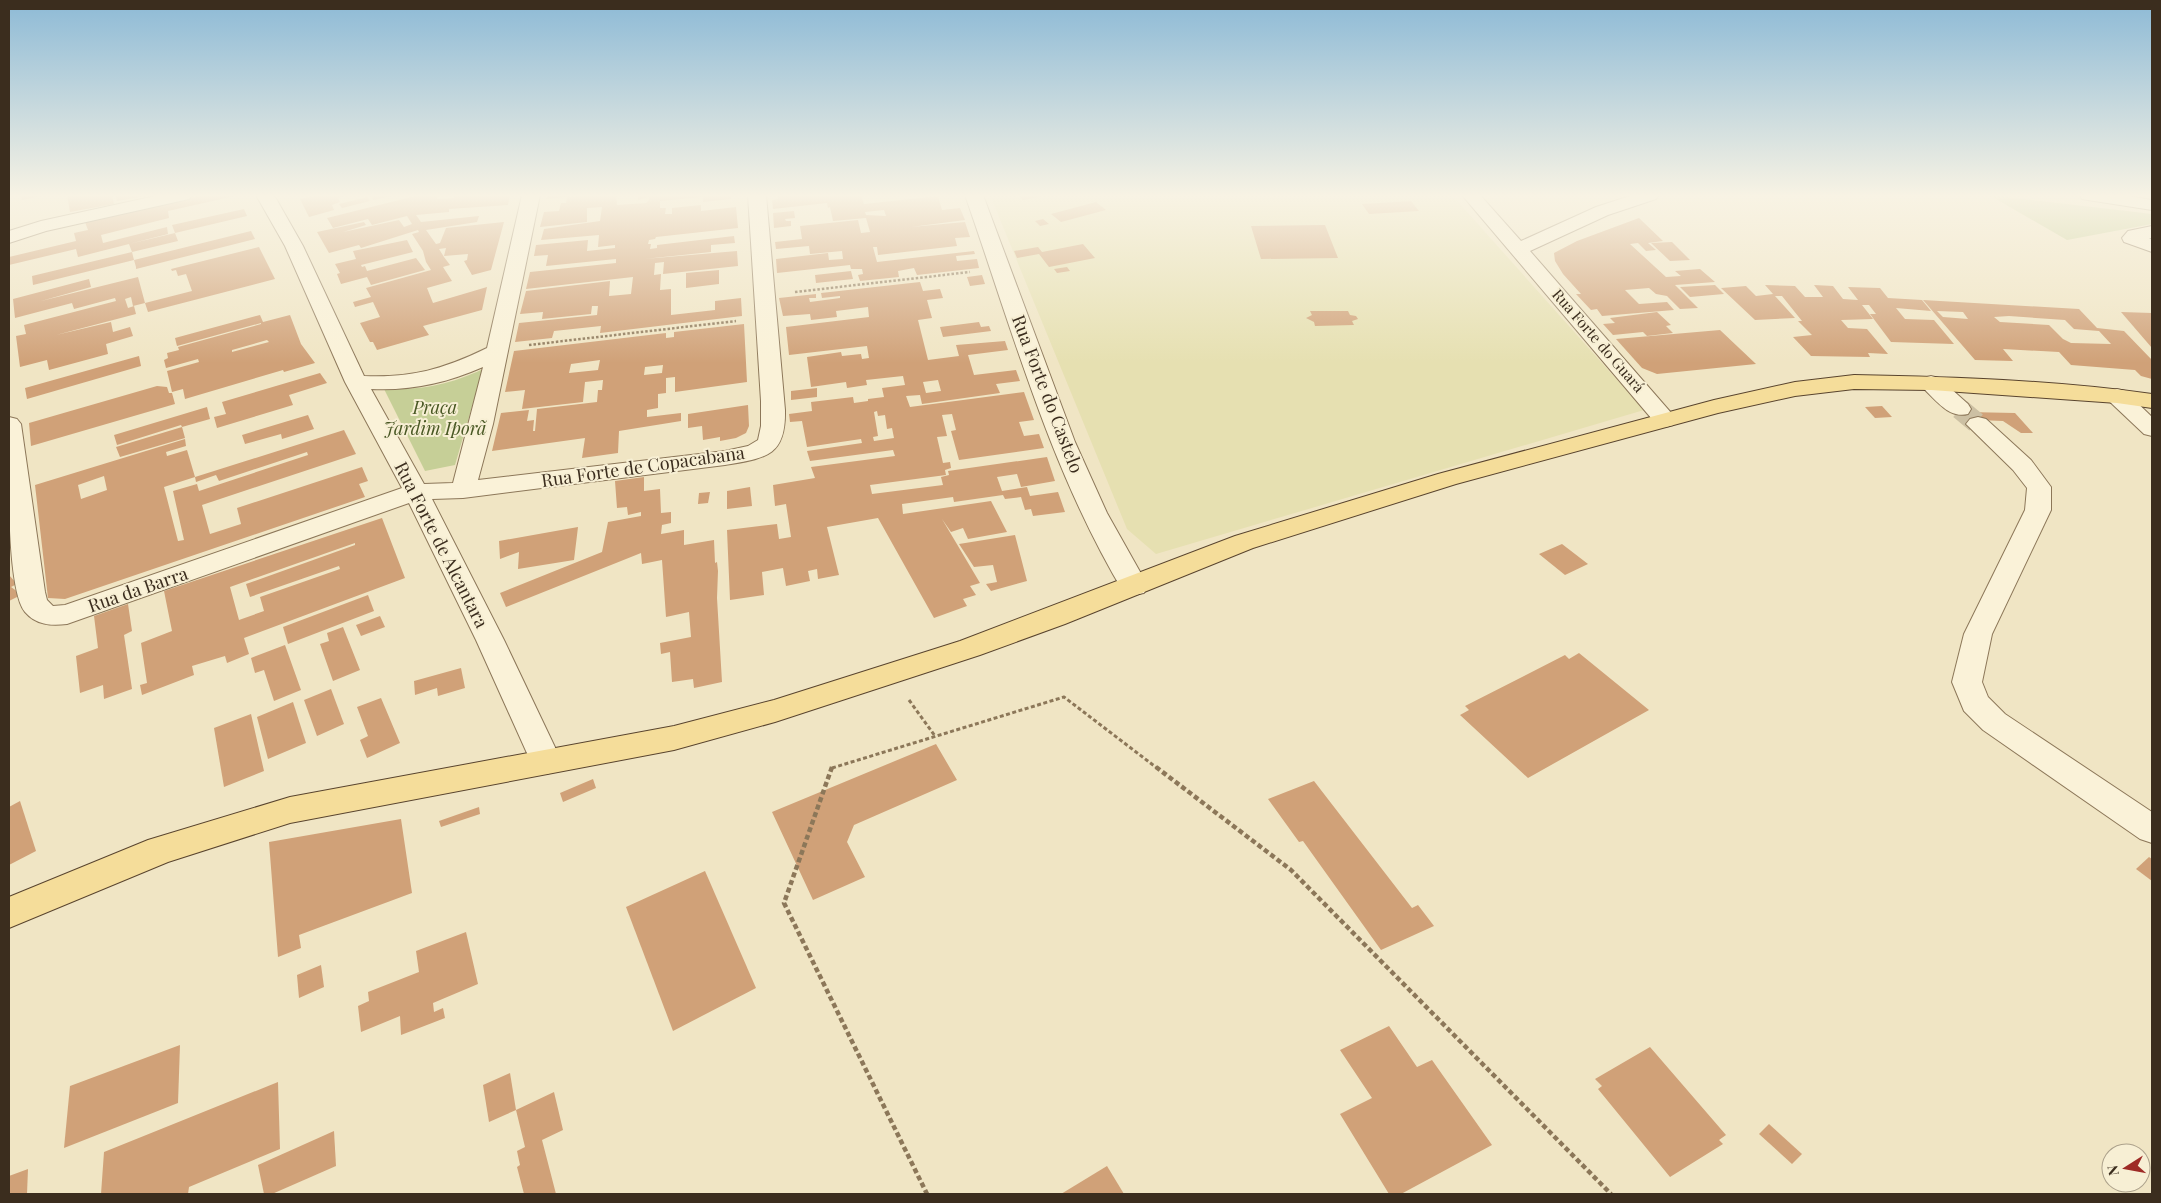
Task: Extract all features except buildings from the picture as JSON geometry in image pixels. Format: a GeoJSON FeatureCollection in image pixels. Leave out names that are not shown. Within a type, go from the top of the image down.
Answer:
{"type":"FeatureCollection","features":[{"type":"Feature","properties":{"kind":"main road"},"geometry":{"type":"LineString","coordinates":[[9,913],[160,850],[290,810],[674,738],[775,711],[970,648],[1244,542],[1352,507],[1665,420],[1795,390],[1854,382],[1931,383],[2117,396],[2152,401]]}},
{"type":"Feature","properties":{"kind":"street","name":"Rua Forte de Alcantara"},"geometry":{"type":"LineString","coordinates":[[296,251],[356,382],[416,492],[490,640],[546,762]]}},
{"type":"Feature","properties":{"kind":"street"},"geometry":{"type":"LineString","coordinates":[[463,490],[481,424],[518,251]]}},
{"type":"Feature","properties":{"kind":"street","name":"Rua Forte de Copacabana"},"geometry":{"type":"LineString","coordinates":[[416,492],[463,490],[725,458],[754,452],[765,446],[770,440],[773,415],[761,251]]}},
{"type":"Feature","properties":{"kind":"street","name":"Rua Forte do Castelo"},"geometry":{"type":"LineString","coordinates":[[993,251],[1063,442],[1094,513],[1134,586]]}},
{"type":"Feature","properties":{"kind":"street","name":"Rua Forte do Guará"},"geometry":{"type":"LineString","coordinates":[[1521,251],[1665,420]]}},
{"type":"Feature","properties":{"kind":"street"},"geometry":{"type":"LineString","coordinates":[[356,382],[388,384],[418,382],[458,371],[496,352]]}},
{"type":"Feature","properties":{"kind":"street"},"geometry":{"type":"LineString","coordinates":[[1931,383],[2022,465],[2039,487],[2038,510],[1978,634],[1967,682],[1975,702],[1994,722],[2152,829]]}},
{"type":"Feature","properties":{"kind":"street"},"geometry":{"type":"LineString","coordinates":[[2117,396],[2152,429]]}},
{"type":"Feature","properties":{"kind":"street","name":"Rua da Barra"},"geometry":{"type":"LineString","coordinates":[[9,424],[30,592],[34,604],[43,613],[52,616],[67,614],[148,587],[416,492]]}},
{"type":"Feature","properties":{"kind":"path"},"geometry":{"type":"LineString","coordinates":[[496,352],[516,347],[1000,270]]}},
{"type":"Feature","properties":{"kind":"path"},"geometry":{"type":"LineString","coordinates":[[890,673],[935,736]]}},
{"type":"Feature","properties":{"kind":"path"},"geometry":{"type":"LineString","coordinates":[[927,1194],[784,903],[832,767],[1064,697],[1291,870],[1612,1194]]}},
{"type":"Feature","properties":{"kind":"shaded area"},"geometry":{"type":"Polygon","coordinates":[[[1013,251],[1502,251],[1644,410],[1156,554],[1127,529],[1013,251]]]}},
{"type":"Feature","properties":{"kind":"green space","name":"Praça Jardim Iporã"},"geometry":{"type":"Polygon","coordinates":[[[483,369],[455,465],[425,471],[384,389],[411,389],[447,383],[483,369]]]}},
{"type":"Feature","properties":{"kind":"tunnel"},"geometry":{"type":"LineString","coordinates":[[1960,409],[1978,424]]}}]}
